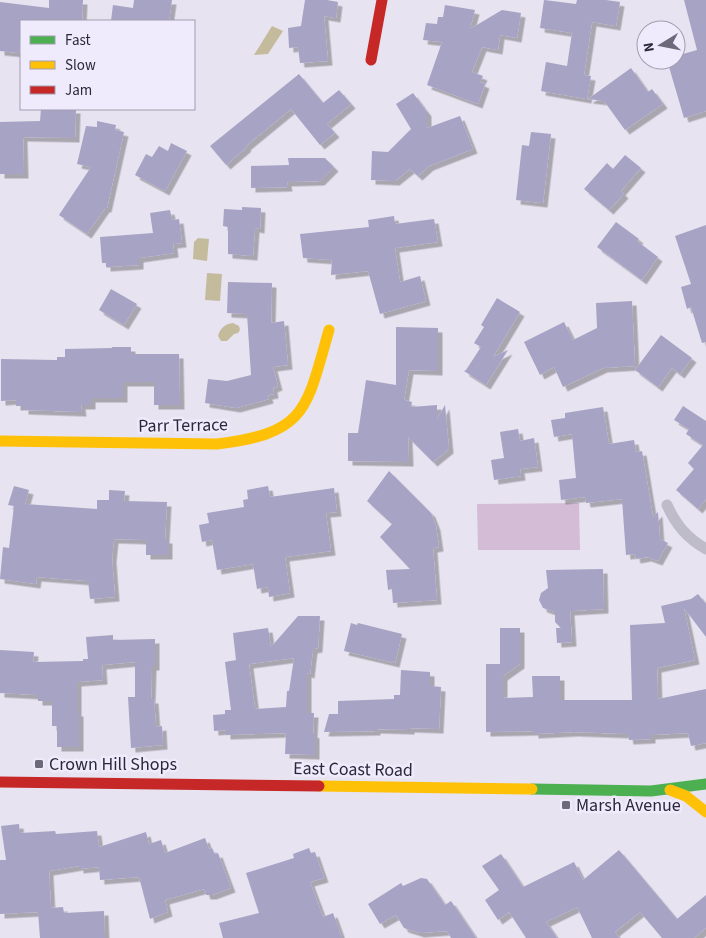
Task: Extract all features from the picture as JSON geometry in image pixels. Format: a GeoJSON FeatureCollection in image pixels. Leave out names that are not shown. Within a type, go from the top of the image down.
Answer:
{"type":"FeatureCollection","features":[{"type":"Feature","properties":{"kind":"main road"},"geometry":{"type":"LineString","coordinates":[[371,60],[382,0]]}},
{"type":"Feature","properties":{"kind":"main road","name":"Parr Terrace"},"geometry":{"type":"LineString","coordinates":[[0,441],[217,444],[238,442],[280,429],[294,419],[305,405],[329,330]]}},
{"type":"Feature","properties":{"kind":"main road","name":"East Coast Road"},"geometry":{"type":"LineString","coordinates":[[0,782],[670,790],[706,784]]}},
{"type":"Feature","properties":{"kind":"main road"},"geometry":{"type":"LineString","coordinates":[[670,790],[686,796],[706,812]]}},
{"type":"Feature","properties":{"kind":"lane"},"geometry":{"type":"LineString","coordinates":[[667,505],[680,530],[692,541],[706,549]]}},
{"type":"Feature","properties":{"kind":"shaded area"},"geometry":{"type":"Polygon","coordinates":[[[272,26],[283,31],[268,54],[254,55],[272,26]]]}},
{"type":"Feature","properties":{"kind":"shaded area"},"geometry":{"type":"Polygon","coordinates":[[[198,238],[209,239],[207,261],[193,259],[194,242],[198,238]]]}},
{"type":"Feature","properties":{"kind":"shaded area"},"geometry":{"type":"Polygon","coordinates":[[[207,273],[222,274],[220,301],[205,300],[207,273]]]}},
{"type":"Feature","properties":{"kind":"shaded area"},"geometry":{"type":"Polygon","coordinates":[[[233,323],[239,326],[240,330],[238,333],[234,334],[227,341],[221,341],[218,336],[220,331],[225,325],[233,323]]]}},
{"type":"Feature","properties":{"kind":"shaded area"},"geometry":{"type":"Polygon","coordinates":[[[579,503],[580,550],[478,550],[477,504],[579,503]]]}},
{"type":"Feature","properties":{"kind":"building"},"geometry":{"type":"Polygon","coordinates":[[[49,0],[83,0],[82,20],[20,20],[19,53],[0,51],[0,2],[49,8],[49,0]]]}},
{"type":"Feature","properties":{"kind":"building"},"geometry":{"type":"Polygon","coordinates":[[[134,0],[172,0],[169,20],[111,20],[113,5],[133,8],[134,0]]]}},
{"type":"Feature","properties":{"kind":"building"},"geometry":{"type":"Polygon","coordinates":[[[305,0],[338,2],[336,18],[324,16],[328,61],[300,63],[298,47],[289,48],[288,28],[301,26],[305,0]]]}},
{"type":"Feature","properties":{"kind":"building"},"geometry":{"type":"Polygon","coordinates":[[[544,0],[576,4],[577,0],[620,2],[616,26],[592,22],[584,75],[591,76],[587,99],[541,91],[546,62],[567,66],[572,33],[540,28],[544,0]]]}},
{"type":"Feature","properties":{"kind":"building"},"geometry":{"type":"Polygon","coordinates":[[[684,0],[706,0],[706,111],[684,118],[670,70],[686,70],[686,53],[697,50],[684,0]]]}},
{"type":"Feature","properties":{"kind":"building"},"geometry":{"type":"Polygon","coordinates":[[[445,5],[475,10],[470,29],[502,10],[521,13],[517,38],[500,35],[498,50],[482,47],[472,72],[483,76],[480,82],[485,84],[478,104],[427,85],[442,42],[423,40],[426,23],[437,24],[438,17],[443,17],[445,5]]]}},
{"type":"Feature","properties":{"kind":"building"},"geometry":{"type":"Polygon","coordinates":[[[631,68],[648,92],[652,89],[663,104],[625,130],[604,101],[588,99],[631,68]]]}},
{"type":"Feature","properties":{"kind":"building"},"geometry":{"type":"Polygon","coordinates":[[[299,74],[323,103],[339,90],[351,104],[327,124],[335,133],[320,145],[291,109],[226,165],[210,146],[299,74]]]}},
{"type":"Feature","properties":{"kind":"building"},"geometry":{"type":"Polygon","coordinates":[[[413,93],[427,112],[427,128],[460,116],[473,149],[429,166],[418,176],[410,169],[395,181],[371,180],[372,151],[388,152],[411,129],[396,104],[413,93]]]}},
{"type":"Feature","properties":{"kind":"building"},"geometry":{"type":"Polygon","coordinates":[[[41,110],[76,110],[75,138],[23,137],[24,174],[0,174],[0,122],[40,121],[41,110]]]}},
{"type":"Feature","properties":{"kind":"building"},"geometry":{"type":"Polygon","coordinates":[[[97,121],[116,125],[115,130],[124,132],[107,208],[105,208],[87,234],[59,215],[91,167],[77,164],[86,126],[97,127],[97,121]]]}},
{"type":"Feature","properties":{"kind":"building"},"geometry":{"type":"Polygon","coordinates":[[[531,132],[551,134],[543,203],[516,200],[522,145],[529,146],[531,132]]]}},
{"type":"Feature","properties":{"kind":"building"},"geometry":{"type":"Polygon","coordinates":[[[171,143],[187,151],[165,191],[135,175],[146,154],[152,157],[159,146],[168,151],[171,143]]]}},
{"type":"Feature","properties":{"kind":"building"},"geometry":{"type":"Polygon","coordinates":[[[625,155],[641,168],[621,191],[624,194],[609,210],[584,189],[607,163],[613,169],[625,155]]]}},
{"type":"Feature","properties":{"kind":"building"},"geometry":{"type":"Polygon","coordinates":[[[288,158],[325,158],[334,167],[320,181],[287,182],[288,187],[251,188],[251,166],[289,165],[288,158]]]}},
{"type":"Feature","properties":{"kind":"building"},"geometry":{"type":"Polygon","coordinates":[[[242,207],[261,208],[260,229],[255,228],[253,256],[228,254],[228,227],[223,226],[224,209],[242,210],[242,207]]]}},
{"type":"Feature","properties":{"kind":"building"},"geometry":{"type":"Polygon","coordinates":[[[170,210],[172,220],[179,219],[182,243],[173,244],[174,253],[139,258],[139,265],[106,267],[106,263],[102,263],[100,237],[153,233],[150,213],[170,210]]]}},
{"type":"Feature","properties":{"kind":"building"},"geometry":{"type":"Polygon","coordinates":[[[394,216],[395,224],[434,219],[438,242],[395,248],[400,282],[420,276],[426,301],[380,314],[368,271],[331,275],[332,260],[303,258],[300,234],[369,227],[368,220],[394,216]]]}},
{"type":"Feature","properties":{"kind":"building"},"geometry":{"type":"Polygon","coordinates":[[[616,222],[639,239],[637,241],[658,257],[642,280],[597,247],[616,222]]]}},
{"type":"Feature","properties":{"kind":"building"},"geometry":{"type":"Polygon","coordinates":[[[706,225],[706,342],[702,343],[691,307],[687,309],[681,287],[691,284],[675,236],[706,225]]]}},
{"type":"Feature","properties":{"kind":"building"},"geometry":{"type":"Polygon","coordinates":[[[228,282],[272,283],[271,323],[284,321],[288,365],[273,367],[278,386],[273,388],[274,394],[268,395],[269,399],[236,408],[205,403],[208,379],[227,381],[251,375],[247,314],[227,313],[228,282]]]}},
{"type":"Feature","properties":{"kind":"building"},"geometry":{"type":"Polygon","coordinates":[[[111,289],[137,304],[124,325],[99,310],[111,289]]]}},
{"type":"Feature","properties":{"kind":"building"},"geometry":{"type":"Polygon","coordinates":[[[497,298],[520,312],[493,357],[508,350],[486,385],[464,371],[481,347],[474,343],[484,327],[481,325],[497,298]]]}},
{"type":"Feature","properties":{"kind":"building"},"geometry":{"type":"Polygon","coordinates":[[[632,301],[635,366],[603,368],[563,387],[554,367],[540,375],[524,342],[564,322],[573,340],[597,328],[596,303],[632,301]]]}},
{"type":"Feature","properties":{"kind":"building"},"geometry":{"type":"Polygon","coordinates":[[[396,327],[438,328],[438,371],[409,370],[404,400],[412,402],[411,407],[437,405],[437,419],[445,405],[449,449],[433,462],[408,437],[409,462],[348,461],[348,433],[358,433],[366,380],[396,385],[396,327]]]}},
{"type":"Feature","properties":{"kind":"building"},"geometry":{"type":"Polygon","coordinates":[[[661,335],[692,358],[680,374],[672,368],[658,387],[635,370],[661,335]]]}},
{"type":"Feature","properties":{"kind":"building"},"geometry":{"type":"Polygon","coordinates":[[[131,347],[131,354],[179,354],[180,405],[154,405],[154,382],[123,382],[123,398],[91,398],[91,405],[81,405],[82,412],[24,410],[24,406],[16,406],[16,400],[1,401],[1,359],[57,360],[57,357],[65,357],[65,349],[131,347]]]}},
{"type":"Feature","properties":{"kind":"building"},"geometry":{"type":"Polygon","coordinates":[[[683,406],[706,421],[706,499],[698,509],[676,490],[694,469],[688,463],[703,445],[686,434],[689,429],[674,420],[683,406]]]}},
{"type":"Feature","properties":{"kind":"building"},"geometry":{"type":"Polygon","coordinates":[[[603,407],[609,444],[634,440],[636,452],[642,451],[653,517],[658,512],[660,539],[668,543],[658,561],[647,557],[636,559],[635,554],[626,555],[622,499],[586,503],[585,497],[561,500],[559,480],[576,478],[572,434],[554,437],[551,420],[565,418],[565,413],[603,407]]]}},
{"type":"Feature","properties":{"kind":"building"},"geometry":{"type":"Polygon","coordinates":[[[518,429],[520,441],[534,438],[538,467],[520,469],[521,476],[494,480],[491,460],[504,458],[500,432],[518,429]]]}},
{"type":"Feature","properties":{"kind":"building"},"geometry":{"type":"Polygon","coordinates":[[[389,471],[431,513],[436,526],[439,547],[433,548],[437,600],[393,603],[392,589],[388,590],[386,570],[410,569],[380,537],[392,524],[367,501],[389,471]]]}},
{"type":"Feature","properties":{"kind":"building"},"geometry":{"type":"Polygon","coordinates":[[[14,486],[29,490],[25,504],[97,509],[97,500],[109,500],[109,490],[125,491],[124,501],[167,502],[165,539],[168,539],[168,555],[146,555],[146,540],[114,539],[112,558],[115,597],[90,599],[88,581],[37,577],[36,584],[0,579],[3,547],[9,548],[14,506],[8,505],[14,486]]]}},
{"type":"Feature","properties":{"kind":"building"},"geometry":{"type":"Polygon","coordinates":[[[268,486],[270,497],[334,488],[337,512],[326,513],[331,551],[285,557],[290,593],[269,597],[268,587],[257,589],[253,564],[217,570],[212,540],[202,542],[199,525],[209,523],[207,513],[244,507],[243,500],[248,499],[247,490],[268,486]]]}},
{"type":"Feature","properties":{"kind":"building"},"geometry":{"type":"Polygon","coordinates":[[[603,569],[604,609],[570,611],[572,642],[557,643],[556,628],[561,628],[555,622],[555,612],[543,608],[539,600],[541,593],[548,588],[546,570],[603,569]]]}},
{"type":"Feature","properties":{"kind":"building"},"geometry":{"type":"Polygon","coordinates":[[[698,594],[706,604],[706,637],[684,608],[695,660],[657,668],[658,699],[706,689],[706,743],[691,746],[688,733],[651,735],[651,739],[629,740],[628,734],[574,732],[534,734],[534,731],[486,732],[486,664],[500,664],[500,628],[520,628],[520,664],[503,676],[503,698],[533,697],[532,676],[560,676],[560,700],[632,700],[630,625],[665,623],[661,606],[691,599],[698,594]]]}},
{"type":"Feature","properties":{"kind":"building"},"geometry":{"type":"Polygon","coordinates":[[[298,616],[320,616],[318,648],[313,649],[310,674],[307,673],[307,713],[314,713],[315,755],[285,754],[286,733],[226,735],[226,730],[214,731],[213,715],[225,714],[225,710],[231,710],[225,662],[236,660],[233,633],[268,628],[271,647],[298,616]],[[294,658],[249,664],[255,709],[286,707],[287,691],[289,691],[294,658]]]}},
{"type":"Feature","properties":{"kind":"building"},"geometry":{"type":"Polygon","coordinates":[[[351,623],[402,634],[395,663],[344,651],[351,623]]]}},
{"type":"Feature","properties":{"kind":"building"},"geometry":{"type":"Polygon","coordinates":[[[113,635],[113,640],[155,639],[155,666],[152,666],[151,699],[154,699],[156,727],[162,726],[163,745],[131,748],[128,697],[135,697],[135,662],[102,665],[103,680],[77,682],[79,747],[57,747],[57,726],[52,726],[52,701],[38,701],[38,695],[0,693],[0,650],[34,652],[33,662],[83,661],[83,659],[88,659],[86,637],[113,635]]]}},
{"type":"Feature","properties":{"kind":"building"},"geometry":{"type":"Polygon","coordinates":[[[401,670],[430,672],[430,686],[441,687],[439,729],[410,728],[410,730],[376,729],[376,731],[324,732],[329,714],[338,714],[338,701],[394,699],[394,695],[400,695],[401,670]]]}},
{"type":"Feature","properties":{"kind":"building"},"geometry":{"type":"Polygon","coordinates":[[[19,824],[20,833],[55,831],[56,834],[97,831],[99,847],[146,832],[149,844],[161,840],[165,853],[205,838],[209,849],[212,848],[215,854],[218,853],[231,888],[212,895],[206,895],[204,889],[165,900],[168,912],[150,919],[139,877],[100,880],[99,867],[79,869],[79,866],[49,871],[51,908],[63,907],[64,913],[104,911],[105,938],[40,938],[38,912],[0,914],[0,860],[6,860],[1,826],[19,824]]]}},
{"type":"Feature","properties":{"kind":"building"},"geometry":{"type":"Polygon","coordinates":[[[309,848],[311,853],[315,852],[324,878],[310,882],[323,917],[333,913],[342,938],[223,938],[219,923],[259,913],[246,873],[294,858],[293,854],[309,848]]]}},
{"type":"Feature","properties":{"kind":"building"},"geometry":{"type":"Polygon","coordinates":[[[619,850],[677,919],[706,895],[706,928],[694,938],[662,938],[640,912],[615,932],[619,938],[592,938],[577,907],[546,922],[557,938],[526,938],[509,912],[498,920],[485,900],[499,890],[482,866],[501,854],[523,887],[574,862],[583,880],[619,850]]]}},
{"type":"Feature","properties":{"kind":"building"},"geometry":{"type":"Polygon","coordinates":[[[421,878],[427,879],[445,905],[451,901],[476,938],[451,938],[447,931],[420,933],[404,928],[396,915],[380,924],[368,904],[401,883],[403,886],[421,878]]]}},
{"type":"Feature","properties":{"kind":"traffic: fast"},"geometry":{"type":"LineString","coordinates":[[532,789],[651,791],[706,784]]}},
{"type":"Feature","properties":{"kind":"traffic: slow"},"geometry":{"type":"LineString","coordinates":[[0,441],[217,444],[269,433],[286,424],[298,413],[307,398],[329,330]]}},
{"type":"Feature","properties":{"kind":"traffic: slow"},"geometry":{"type":"LineString","coordinates":[[319,786],[532,789]]}},
{"type":"Feature","properties":{"kind":"traffic: slow"},"geometry":{"type":"LineString","coordinates":[[670,790],[686,796],[706,812]]}},
{"type":"Feature","properties":{"kind":"traffic: jam"},"geometry":{"type":"LineString","coordinates":[[371,60],[382,0]]}},
{"type":"Feature","properties":{"kind":"traffic: jam"},"geometry":{"type":"LineString","coordinates":[[0,782],[319,786]]}},
{"type":"Feature","properties":{"kind":"place","name":"Crown Hill Shops"},"geometry":{"type":"Point","coordinates":[39,764]}},
{"type":"Feature","properties":{"kind":"place","name":"Marsh Avenue"},"geometry":{"type":"Point","coordinates":[566,805]}}]}
